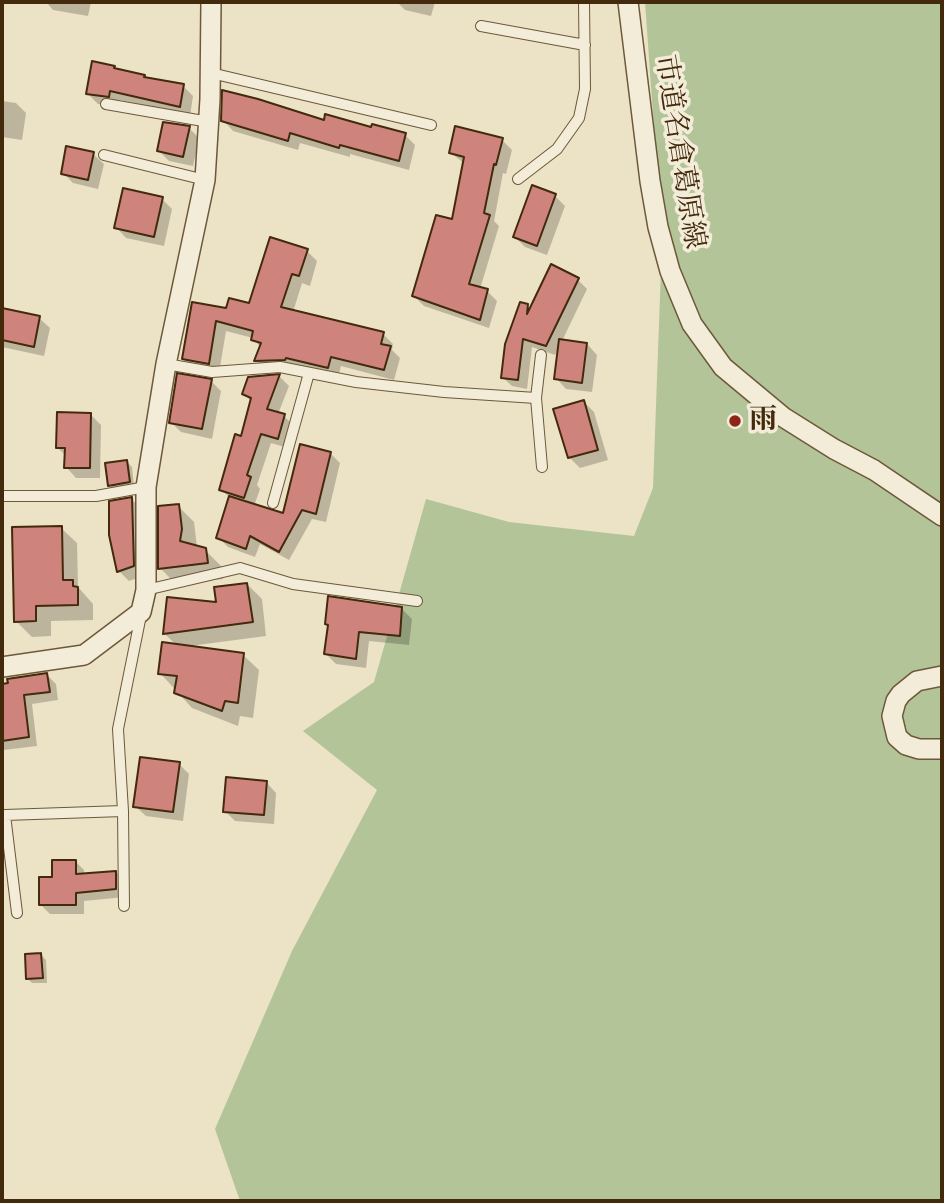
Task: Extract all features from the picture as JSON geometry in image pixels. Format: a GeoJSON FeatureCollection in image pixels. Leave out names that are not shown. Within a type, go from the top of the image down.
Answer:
{"type":"FeatureCollection","features":[{"type":"Feature","properties":{"kind":"street"},"geometry":{"type":"LineString","coordinates":[[2,667],[84,654],[141,612],[146,590],[146,487],[166,364],[205,180],[211,72],[211,2]]}},
{"type":"Feature","properties":{"kind":"street","name":"市道名倉葛原線"},"geometry":{"type":"LineString","coordinates":[[628,2],[658,227],[674,281],[692,324],[723,367],[783,417],[874,470],[942,516]]}},
{"type":"Feature","properties":{"kind":"street"},"geometry":{"type":"LineString","coordinates":[[942,676],[917,681],[896,701],[892,716],[897,737],[906,745],[919,750],[942,749]]}},
{"type":"Feature","properties":{"kind":"lane"},"geometry":{"type":"LineString","coordinates":[[518,179],[557,149],[579,118],[585,89],[584,2]]}},
{"type":"Feature","properties":{"kind":"lane"},"geometry":{"type":"LineString","coordinates":[[481,26],[584,45]]}},
{"type":"Feature","properties":{"kind":"lane"},"geometry":{"type":"LineString","coordinates":[[211,72],[431,125]]}},
{"type":"Feature","properties":{"kind":"lane"},"geometry":{"type":"LineString","coordinates":[[106,104],[209,122]]}},
{"type":"Feature","properties":{"kind":"lane"},"geometry":{"type":"LineString","coordinates":[[104,155],[205,180]]}},
{"type":"Feature","properties":{"kind":"lane"},"geometry":{"type":"LineString","coordinates":[[541,355],[536,398],[542,467]]}},
{"type":"Feature","properties":{"kind":"lane"},"geometry":{"type":"LineString","coordinates":[[166,364],[212,372],[280,367],[356,382],[444,392],[536,398]]}},
{"type":"Feature","properties":{"kind":"lane"},"geometry":{"type":"LineString","coordinates":[[273,503],[309,373]]}},
{"type":"Feature","properties":{"kind":"lane"},"geometry":{"type":"LineString","coordinates":[[2,496],[96,496],[146,487]]}},
{"type":"Feature","properties":{"kind":"lane"},"geometry":{"type":"LineString","coordinates":[[146,590],[240,568],[293,584],[417,601]]}},
{"type":"Feature","properties":{"kind":"lane"},"geometry":{"type":"LineString","coordinates":[[124,906],[123,811],[118,729],[141,612]]}},
{"type":"Feature","properties":{"kind":"lane"},"geometry":{"type":"LineString","coordinates":[[18,913],[5,815],[123,811]]}},
{"type":"Feature","properties":{"kind":"green space"},"geometry":{"type":"Polygon","coordinates":[[[645,2],[942,2],[942,1201],[240,1201],[215,1129],[292,951],[377,790],[303,731],[374,682],[426,499],[509,522],[634,536],[653,488],[662,242],[645,2]]]}},
{"type":"Feature","properties":{"kind":"building"},"geometry":{"type":"Polygon","coordinates":[[[92,61],[145,75],[144,77],[184,84],[180,107],[110,91],[109,97],[86,94],[92,61]]]}},
{"type":"Feature","properties":{"kind":"building"},"geometry":{"type":"Polygon","coordinates":[[[222,90],[324,120],[325,114],[371,127],[372,124],[406,133],[399,161],[340,145],[339,148],[290,133],[288,141],[221,121],[222,90]]]}},
{"type":"Feature","properties":{"kind":"building"},"geometry":{"type":"Polygon","coordinates":[[[163,122],[190,126],[183,157],[157,151],[163,122]]]}},
{"type":"Feature","properties":{"kind":"building"},"geometry":{"type":"Polygon","coordinates":[[[455,126],[503,138],[496,165],[494,164],[484,213],[490,215],[469,284],[488,289],[480,320],[412,296],[436,215],[452,219],[464,157],[449,153],[455,126]]]}},
{"type":"Feature","properties":{"kind":"building"},"geometry":{"type":"Polygon","coordinates":[[[66,146],[94,152],[88,180],[61,174],[66,146]]]}},
{"type":"Feature","properties":{"kind":"building"},"geometry":{"type":"Polygon","coordinates":[[[532,185],[556,194],[537,246],[513,237],[532,185]]]}},
{"type":"Feature","properties":{"kind":"building"},"geometry":{"type":"Polygon","coordinates":[[[123,188],[163,197],[154,237],[114,228],[123,188]]]}},
{"type":"Feature","properties":{"kind":"building"},"geometry":{"type":"Polygon","coordinates":[[[270,237],[308,249],[299,276],[292,274],[281,307],[384,332],[381,344],[391,346],[384,370],[331,357],[328,368],[286,358],[254,361],[261,343],[251,340],[253,331],[216,321],[209,364],[182,359],[192,302],[226,308],[229,298],[249,303],[270,237]]]}},
{"type":"Feature","properties":{"kind":"building"},"geometry":{"type":"Polygon","coordinates":[[[551,264],[579,278],[546,346],[523,339],[518,380],[501,378],[505,344],[520,302],[528,304],[527,314],[551,264]]]}},
{"type":"Feature","properties":{"kind":"building"},"geometry":{"type":"Polygon","coordinates":[[[2,308],[40,316],[34,347],[2,340],[2,308]]]}},
{"type":"Feature","properties":{"kind":"building"},"geometry":{"type":"Polygon","coordinates":[[[559,339],[587,343],[582,383],[554,379],[559,339]]]}},
{"type":"Feature","properties":{"kind":"building"},"geometry":{"type":"Polygon","coordinates":[[[177,373],[212,379],[202,429],[169,423],[177,373]]]}},
{"type":"Feature","properties":{"kind":"building"},"geometry":{"type":"Polygon","coordinates":[[[280,374],[267,409],[285,414],[278,439],[261,434],[247,475],[251,477],[244,498],[219,490],[235,434],[241,436],[251,398],[242,394],[248,377],[280,374]]]}},
{"type":"Feature","properties":{"kind":"building"},"geometry":{"type":"Polygon","coordinates":[[[584,400],[598,450],[568,458],[553,409],[584,400]]]}},
{"type":"Feature","properties":{"kind":"building"},"geometry":{"type":"Polygon","coordinates":[[[57,412],[91,413],[90,468],[64,468],[65,448],[56,448],[57,412]]]}},
{"type":"Feature","properties":{"kind":"building"},"geometry":{"type":"Polygon","coordinates":[[[300,444],[331,452],[316,514],[302,510],[279,552],[250,536],[246,549],[216,538],[229,496],[283,513],[300,444]]]}},
{"type":"Feature","properties":{"kind":"building"},"geometry":{"type":"Polygon","coordinates":[[[127,460],[130,482],[108,486],[105,463],[127,460]]]}},
{"type":"Feature","properties":{"kind":"building"},"geometry":{"type":"Polygon","coordinates":[[[132,497],[134,566],[117,572],[109,535],[109,501],[132,497]]]}},
{"type":"Feature","properties":{"kind":"building"},"geometry":{"type":"Polygon","coordinates":[[[179,504],[182,529],[180,541],[206,548],[208,563],[158,569],[158,506],[179,504]]]}},
{"type":"Feature","properties":{"kind":"building"},"geometry":{"type":"Polygon","coordinates":[[[62,526],[63,580],[73,580],[73,586],[78,587],[78,605],[36,606],[36,621],[14,622],[12,527],[62,526]]]}},
{"type":"Feature","properties":{"kind":"building"},"geometry":{"type":"Polygon","coordinates":[[[247,583],[253,622],[163,634],[167,597],[216,602],[214,587],[247,583]]]}},
{"type":"Feature","properties":{"kind":"building"},"geometry":{"type":"Polygon","coordinates":[[[328,596],[402,607],[400,636],[359,632],[356,659],[324,654],[328,596]]]}},
{"type":"Feature","properties":{"kind":"building"},"geometry":{"type":"Polygon","coordinates":[[[162,642],[244,653],[238,703],[225,701],[222,711],[174,693],[177,676],[158,674],[162,642]]]}},
{"type":"Feature","properties":{"kind":"building"},"geometry":{"type":"Polygon","coordinates":[[[47,673],[50,692],[24,695],[29,737],[2,741],[2,684],[8,683],[7,679],[47,673]]]}},
{"type":"Feature","properties":{"kind":"building"},"geometry":{"type":"Polygon","coordinates":[[[140,757],[180,762],[173,812],[133,807],[140,757]]]}},
{"type":"Feature","properties":{"kind":"building"},"geometry":{"type":"Polygon","coordinates":[[[226,777],[267,781],[264,815],[223,812],[226,777]]]}},
{"type":"Feature","properties":{"kind":"building"},"geometry":{"type":"Polygon","coordinates":[[[52,860],[76,860],[76,874],[116,871],[116,889],[76,893],[76,905],[39,905],[39,877],[52,877],[52,860]]]}},
{"type":"Feature","properties":{"kind":"building"},"geometry":{"type":"Polygon","coordinates":[[[41,953],[43,978],[26,979],[25,954],[41,953]]]}},
{"type":"Feature","properties":{"kind":"place","name":"雨"},"geometry":{"type":"Point","coordinates":[735,421]}}]}
